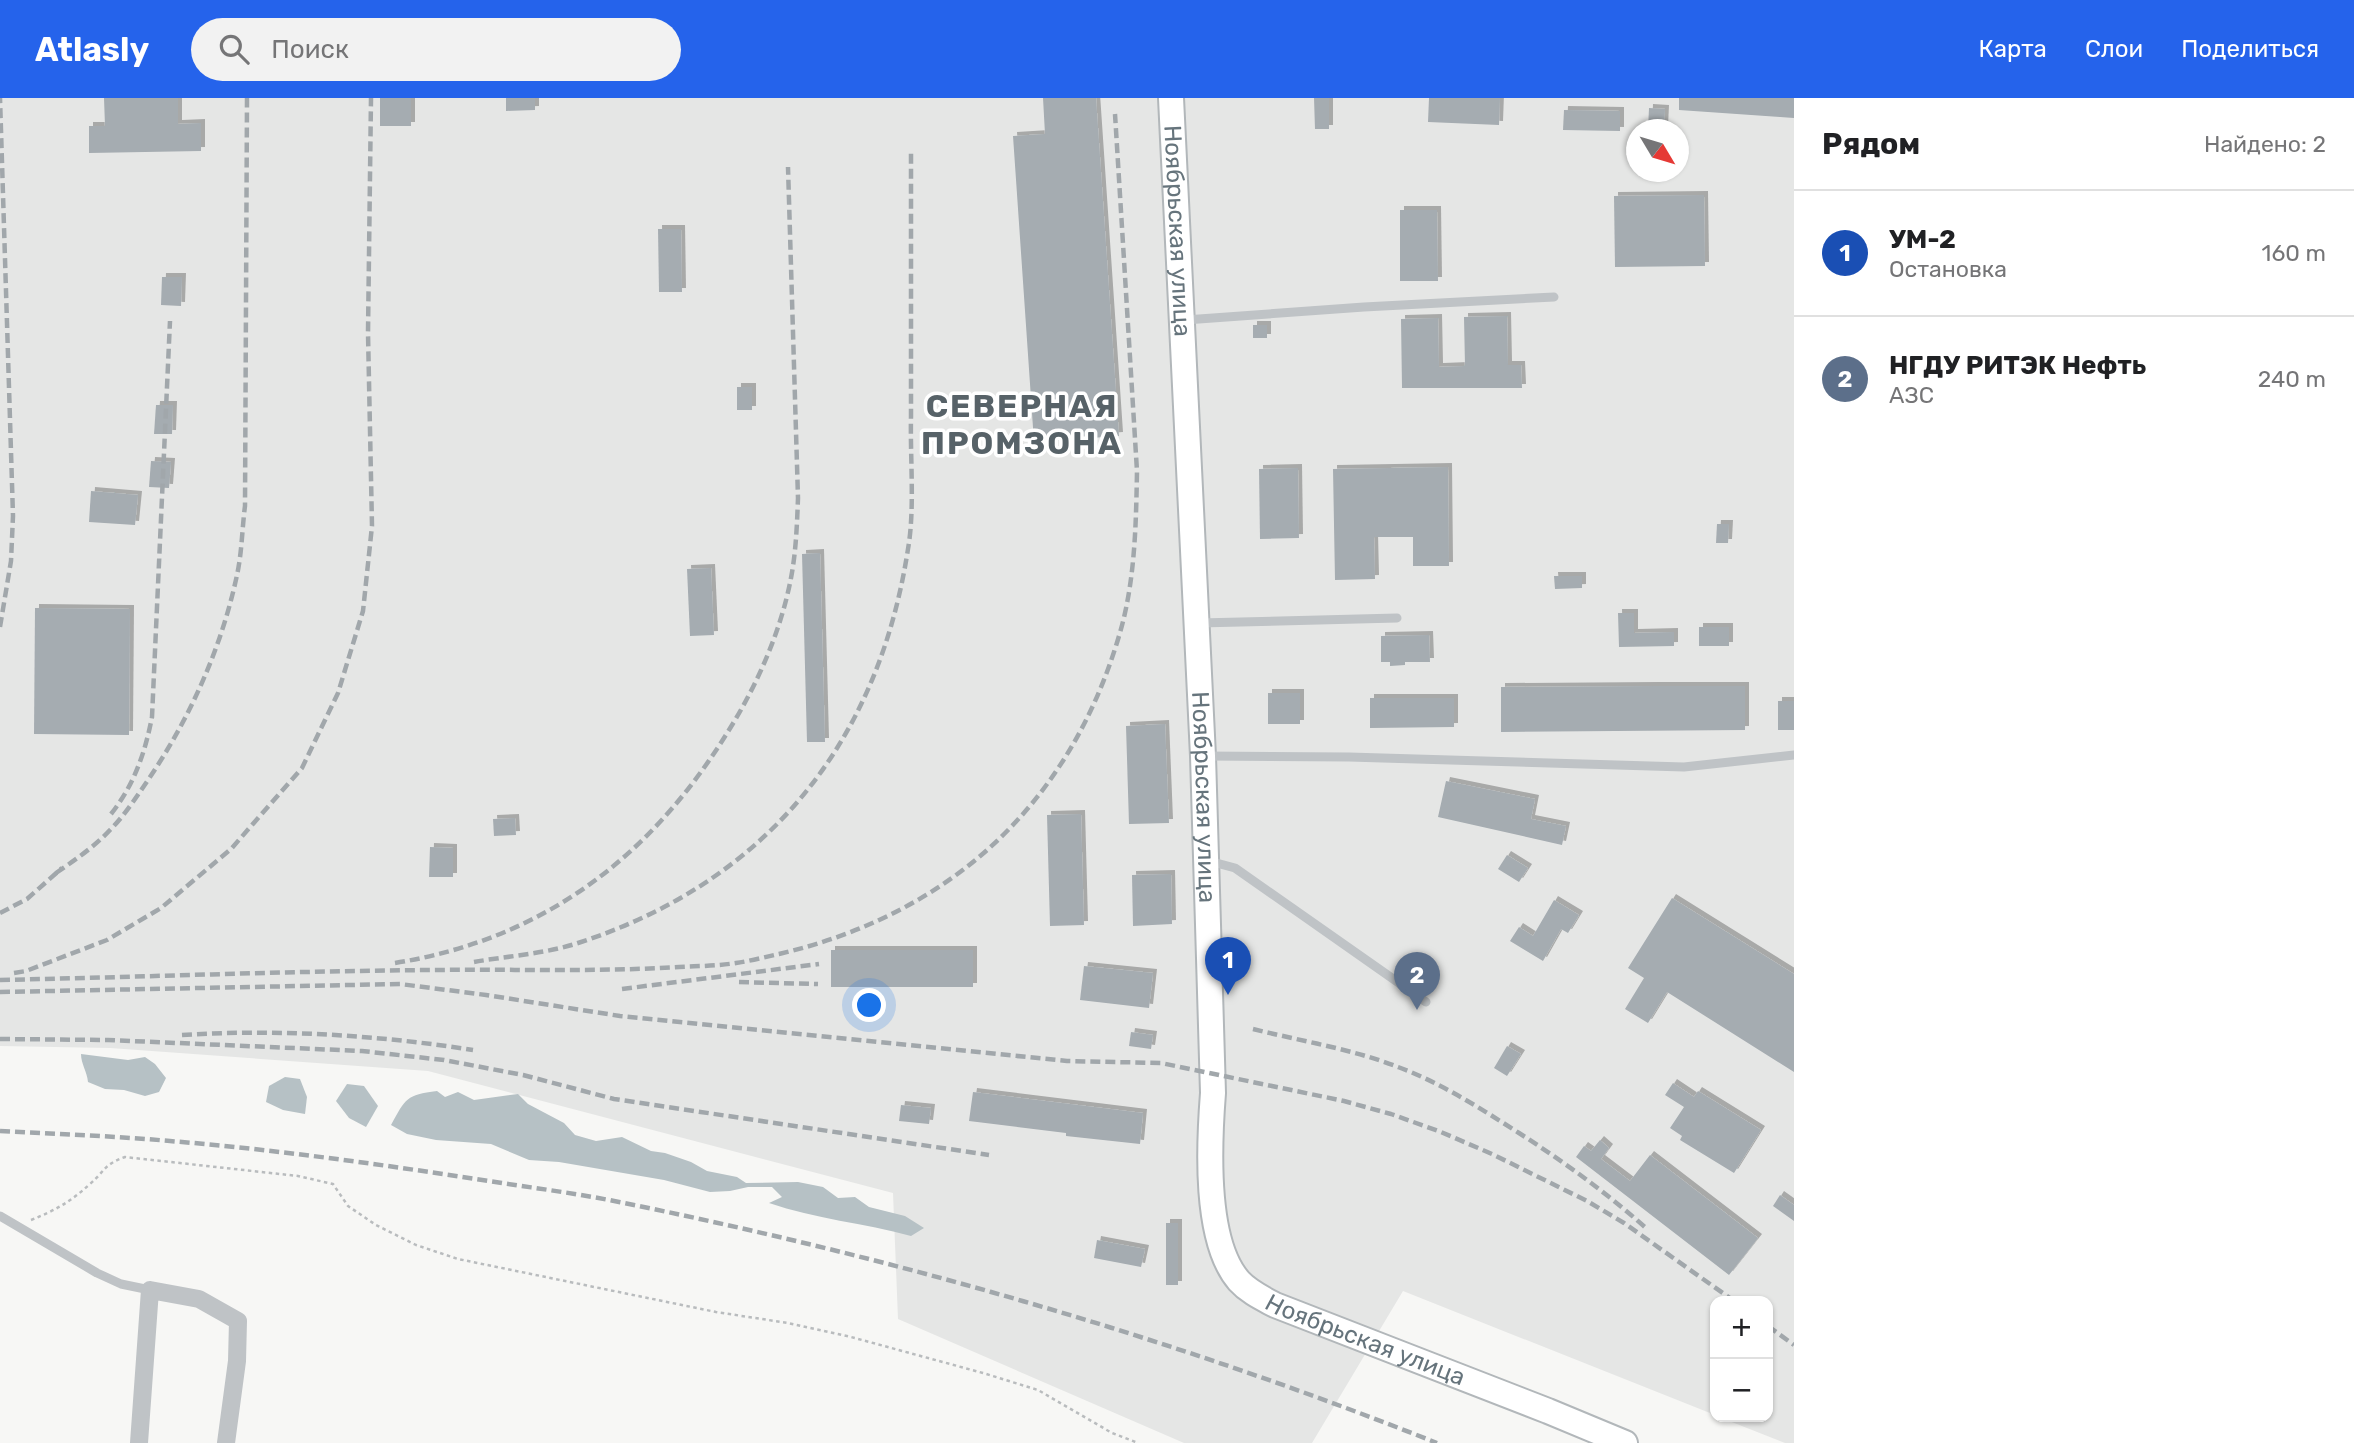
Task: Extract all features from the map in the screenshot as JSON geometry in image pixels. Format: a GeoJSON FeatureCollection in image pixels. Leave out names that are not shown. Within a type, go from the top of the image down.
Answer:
{"type":"FeatureCollection","features":[{"type":"Feature","properties":{"kind":"street","name":"Ноябрьская улица"},"geometry":{"type":"LineString","coordinates":[[1171,98],[1203,756],[1213,1093],[1209,1146],[1216,1232],[1226,1260],[1239,1280],[1252,1292],[1301,1317],[1625,1443]]}},
{"type":"Feature","properties":{"kind":"street"},"geometry":{"type":"LineString","coordinates":[[139,1443],[150,1290],[198,1300],[238,1321],[237,1362],[226,1443]]}},
{"type":"Feature","properties":{"kind":"lane"},"geometry":{"type":"LineString","coordinates":[[1182,320],[1554,297]]}},
{"type":"Feature","properties":{"kind":"lane"},"geometry":{"type":"LineString","coordinates":[[1197,623],[1397,618]]}},
{"type":"Feature","properties":{"kind":"lane"},"geometry":{"type":"LineString","coordinates":[[1203,756],[1349,757],[1684,767],[1794,755]]}},
{"type":"Feature","properties":{"kind":"lane"},"geometry":{"type":"LineString","coordinates":[[1206,860],[1235,868],[1426,1002]]}},
{"type":"Feature","properties":{"kind":"lane"},"geometry":{"type":"LineString","coordinates":[[0,1216],[97,1273],[121,1284],[150,1290]]}},
{"type":"Feature","properties":{"kind":"path"},"geometry":{"type":"LineString","coordinates":[[17,1226],[58,1209],[92,1183],[109,1163],[125,1157],[298,1176],[333,1184],[348,1206],[376,1225],[416,1245],[458,1259],[716,1312],[788,1323],[970,1369],[1038,1390],[1112,1433],[1138,1443]]}},
{"type":"Feature","properties":{"kind":"shaded area","name":"СЕВЕРНАЯ ПРОМЗОНА"},"geometry":{"type":"Polygon","coordinates":[[[0,98],[1794,98],[1794,1443],[1785,1443],[1732,1422],[1773,1422],[1773,1296],[1710,1296],[1710,1413],[1403,1291],[1312,1443],[1184,1443],[898,1319],[893,1193],[428,1071],[110,1048],[0,1046],[0,98]]]}},
{"type":"Feature","properties":{"kind":"shaded area"},"geometry":{"type":"Polygon","coordinates":[[[81,1054],[128,1060],[145,1057],[155,1064],[166,1078],[159,1092],[145,1096],[124,1090],[105,1089],[88,1082],[81,1054]]]}},
{"type":"Feature","properties":{"kind":"shaded area"},"geometry":{"type":"Polygon","coordinates":[[[285,1077],[300,1079],[307,1097],[305,1114],[283,1110],[266,1102],[269,1086],[285,1077]]]}},
{"type":"Feature","properties":{"kind":"shaded area"},"geometry":{"type":"Polygon","coordinates":[[[347,1084],[364,1086],[378,1106],[366,1127],[349,1118],[336,1101],[347,1084]]]}},
{"type":"Feature","properties":{"kind":"shaded area"},"geometry":{"type":"Polygon","coordinates":[[[437,1091],[445,1097],[458,1092],[474,1100],[518,1094],[528,1104],[564,1123],[575,1135],[596,1141],[622,1137],[651,1151],[691,1162],[707,1171],[737,1177],[746,1183],[798,1182],[823,1187],[838,1198],[855,1197],[869,1207],[905,1216],[924,1228],[911,1236],[786,1208],[769,1203],[782,1197],[772,1187],[710,1192],[664,1180],[559,1162],[529,1160],[491,1144],[436,1140],[407,1134],[391,1125],[408,1099],[437,1091]]]}},
{"type":"Feature","properties":{"kind":"building"},"geometry":{"type":"Polygon","coordinates":[[[104,98],[178,98],[178,124],[201,123],[201,151],[89,153],[89,126],[105,126],[104,98]]]}},
{"type":"Feature","properties":{"kind":"building"},"geometry":{"type":"Polygon","coordinates":[[[380,98],[411,98],[411,126],[380,126],[380,98]]]}},
{"type":"Feature","properties":{"kind":"building"},"geometry":{"type":"Polygon","coordinates":[[[506,98],[535,98],[535,110],[506,111],[506,98]]]}},
{"type":"Feature","properties":{"kind":"building"},"geometry":{"type":"Polygon","coordinates":[[[1043,98],[1096,98],[1119,436],[1034,442],[1013,136],[1045,134],[1043,98]]]}},
{"type":"Feature","properties":{"kind":"building"},"geometry":{"type":"Polygon","coordinates":[[[1314,98],[1329,98],[1329,129],[1315,129],[1314,98]]]}},
{"type":"Feature","properties":{"kind":"building"},"geometry":{"type":"Polygon","coordinates":[[[1429,98],[1500,98],[1499,125],[1428,122],[1429,98]]]}},
{"type":"Feature","properties":{"kind":"building"},"geometry":{"type":"Polygon","coordinates":[[[1679,98],[1794,98],[1794,118],[1679,110],[1679,98]]]}},
{"type":"Feature","properties":{"kind":"building"},"geometry":{"type":"Polygon","coordinates":[[[1649,108],[1665,109],[1665,119],[1648,119],[1649,108]]]}},
{"type":"Feature","properties":{"kind":"building"},"geometry":{"type":"Polygon","coordinates":[[[1564,110],[1620,111],[1620,131],[1563,130],[1564,110]]]}},
{"type":"Feature","properties":{"kind":"building"},"geometry":{"type":"Polygon","coordinates":[[[1704,195],[1705,266],[1615,267],[1614,196],[1704,195]]]}},
{"type":"Feature","properties":{"kind":"building"},"geometry":{"type":"Polygon","coordinates":[[[1400,210],[1437,210],[1438,281],[1400,281],[1400,210]]]}},
{"type":"Feature","properties":{"kind":"building"},"geometry":{"type":"Polygon","coordinates":[[[658,229],[681,229],[682,292],[659,292],[658,229]]]}},
{"type":"Feature","properties":{"kind":"building"},"geometry":{"type":"Polygon","coordinates":[[[162,277],[182,277],[181,306],[161,305],[162,277]]]}},
{"type":"Feature","properties":{"kind":"building"},"geometry":{"type":"Polygon","coordinates":[[[1507,316],[1508,365],[1521,365],[1522,388],[1402,388],[1401,319],[1438,318],[1439,367],[1465,366],[1464,317],[1507,316]]]}},
{"type":"Feature","properties":{"kind":"building"},"geometry":{"type":"Polygon","coordinates":[[[1253,325],[1267,325],[1267,338],[1253,338],[1253,325]]]}},
{"type":"Feature","properties":{"kind":"building"},"geometry":{"type":"Polygon","coordinates":[[[737,387],[752,387],[752,410],[737,410],[737,387]]]}},
{"type":"Feature","properties":{"kind":"building"},"geometry":{"type":"Polygon","coordinates":[[[156,405],[173,405],[172,434],[154,434],[156,405]]]}},
{"type":"Feature","properties":{"kind":"building"},"geometry":{"type":"Polygon","coordinates":[[[151,461],[171,462],[169,488],[149,487],[151,461]]]}},
{"type":"Feature","properties":{"kind":"building"},"geometry":{"type":"Polygon","coordinates":[[[1448,467],[1449,566],[1413,566],[1413,537],[1374,537],[1375,579],[1335,580],[1333,469],[1448,467]]]}},
{"type":"Feature","properties":{"kind":"building"},"geometry":{"type":"Polygon","coordinates":[[[1298,468],[1299,538],[1260,539],[1259,469],[1298,468]]]}},
{"type":"Feature","properties":{"kind":"building"},"geometry":{"type":"Polygon","coordinates":[[[91,491],[138,495],[135,525],[89,522],[91,491]]]}},
{"type":"Feature","properties":{"kind":"building"},"geometry":{"type":"Polygon","coordinates":[[[1717,524],[1729,524],[1728,543],[1716,543],[1717,524]]]}},
{"type":"Feature","properties":{"kind":"building"},"geometry":{"type":"Polygon","coordinates":[[[820,553],[825,742],[807,742],[802,554],[820,553]]]}},
{"type":"Feature","properties":{"kind":"building"},"geometry":{"type":"Polygon","coordinates":[[[711,568],[714,635],[690,636],[687,569],[711,568]]]}},
{"type":"Feature","properties":{"kind":"building"},"geometry":{"type":"Polygon","coordinates":[[[1554,576],[1582,576],[1582,588],[1555,589],[1554,576]]]}},
{"type":"Feature","properties":{"kind":"building"},"geometry":{"type":"Polygon","coordinates":[[[35,608],[130,609],[129,735],[34,734],[35,608]]]}},
{"type":"Feature","properties":{"kind":"building"},"geometry":{"type":"Polygon","coordinates":[[[1618,613],[1634,613],[1634,633],[1674,632],[1674,646],[1619,647],[1618,613]]]}},
{"type":"Feature","properties":{"kind":"building"},"geometry":{"type":"Polygon","coordinates":[[[1699,627],[1729,627],[1729,646],[1699,646],[1699,627]]]}},
{"type":"Feature","properties":{"kind":"building"},"geometry":{"type":"Polygon","coordinates":[[[1429,635],[1430,662],[1405,662],[1405,665],[1390,666],[1390,662],[1381,662],[1381,636],[1429,635]]]}},
{"type":"Feature","properties":{"kind":"building"},"geometry":{"type":"Polygon","coordinates":[[[1745,686],[1745,730],[1501,732],[1501,687],[1745,686]]]}},
{"type":"Feature","properties":{"kind":"building"},"geometry":{"type":"Polygon","coordinates":[[[1268,693],[1300,693],[1300,724],[1268,724],[1268,693]]]}},
{"type":"Feature","properties":{"kind":"building"},"geometry":{"type":"Polygon","coordinates":[[[1370,698],[1454,698],[1454,727],[1370,728],[1370,698]]]}},
{"type":"Feature","properties":{"kind":"building"},"geometry":{"type":"Polygon","coordinates":[[[1778,701],[1794,701],[1794,730],[1778,730],[1778,701]]]}},
{"type":"Feature","properties":{"kind":"building"},"geometry":{"type":"Polygon","coordinates":[[[1165,724],[1169,823],[1129,824],[1126,726],[1165,724]]]}},
{"type":"Feature","properties":{"kind":"building"},"geometry":{"type":"Polygon","coordinates":[[[1446,781],[1535,799],[1531,819],[1566,826],[1562,845],[1438,817],[1446,781]]]}},
{"type":"Feature","properties":{"kind":"building"},"geometry":{"type":"Polygon","coordinates":[[[1081,814],[1084,925],[1050,926],[1047,815],[1081,814]]]}},
{"type":"Feature","properties":{"kind":"building"},"geometry":{"type":"Polygon","coordinates":[[[515,818],[516,835],[494,836],[493,819],[515,818]]]}},
{"type":"Feature","properties":{"kind":"building"},"geometry":{"type":"Polygon","coordinates":[[[430,847],[453,848],[453,877],[429,877],[430,847]]]}},
{"type":"Feature","properties":{"kind":"building"},"geometry":{"type":"Polygon","coordinates":[[[1507,855],[1528,868],[1519,882],[1498,869],[1507,855]]]}},
{"type":"Feature","properties":{"kind":"building"},"geometry":{"type":"Polygon","coordinates":[[[1171,874],[1172,924],[1133,926],[1132,875],[1171,874]]]}},
{"type":"Feature","properties":{"kind":"building"},"geometry":{"type":"Polygon","coordinates":[[[1672,898],[1794,974],[1794,1072],[1667,992],[1648,1023],[1625,1009],[1644,978],[1628,968],[1672,898]]]}},
{"type":"Feature","properties":{"kind":"building"},"geometry":{"type":"Polygon","coordinates":[[[1554,900],[1579,915],[1568,933],[1561,929],[1543,961],[1510,941],[1519,927],[1533,936],[1554,900]]]}},
{"type":"Feature","properties":{"kind":"building"},"geometry":{"type":"Polygon","coordinates":[[[831,950],[973,950],[973,987],[831,987],[831,950]]]}},
{"type":"Feature","properties":{"kind":"building"},"geometry":{"type":"Polygon","coordinates":[[[1084,966],[1153,973],[1149,1008],[1080,1000],[1084,966]]]}},
{"type":"Feature","properties":{"kind":"building"},"geometry":{"type":"Polygon","coordinates":[[[1131,1032],[1153,1035],[1151,1049],[1129,1046],[1131,1032]]]}},
{"type":"Feature","properties":{"kind":"building"},"geometry":{"type":"Polygon","coordinates":[[[1507,1046],[1521,1054],[1507,1076],[1494,1068],[1507,1046]]]}},
{"type":"Feature","properties":{"kind":"building"},"geometry":{"type":"Polygon","coordinates":[[[1673,1083],[1694,1097],[1698,1091],[1761,1130],[1734,1173],[1680,1140],[1682,1136],[1670,1128],[1684,1107],[1665,1095],[1673,1083]]]}},
{"type":"Feature","properties":{"kind":"building"},"geometry":{"type":"Polygon","coordinates":[[[973,1092],[1143,1113],[1140,1144],[969,1121],[973,1092]]]}},
{"type":"Feature","properties":{"kind":"building"},"geometry":{"type":"Polygon","coordinates":[[[901,1105],[931,1108],[929,1124],[899,1121],[901,1105]]]}},
{"type":"Feature","properties":{"kind":"building"},"geometry":{"type":"Polygon","coordinates":[[[1600,1140],[1609,1148],[1601,1159],[1630,1181],[1650,1155],[1758,1238],[1729,1275],[1576,1157],[1584,1146],[1591,1151],[1600,1140]]]}},
{"type":"Feature","properties":{"kind":"building"},"geometry":{"type":"Polygon","coordinates":[[[1780,1195],[1794,1205],[1794,1221],[1773,1206],[1780,1195]]]}},
{"type":"Feature","properties":{"kind":"building"},"geometry":{"type":"Polygon","coordinates":[[[1166,1223],[1178,1223],[1178,1285],[1166,1285],[1166,1223]]]}},
{"type":"Feature","properties":{"kind":"building"},"geometry":{"type":"Polygon","coordinates":[[[1097,1240],[1145,1249],[1141,1267],[1094,1258],[1097,1240]]]}},
{"type":"Feature","properties":{"kind":"railway"},"geometry":{"type":"LineString","coordinates":[[0,98],[13,516],[11,561],[0,627]]}},
{"type":"Feature","properties":{"kind":"railway"},"geometry":{"type":"LineString","coordinates":[[56,873],[91,848],[115,825],[162,759],[202,684],[230,603],[239,566],[245,506],[247,98]]}},
{"type":"Feature","properties":{"kind":"railway"},"geometry":{"type":"LineString","coordinates":[[14,973],[26,971],[107,940],[161,908],[231,849],[302,768],[338,693],[363,611],[372,526],[368,333],[371,98]]}},
{"type":"Feature","properties":{"kind":"railway"},"geometry":{"type":"LineString","coordinates":[[0,980],[722,965],[779,954],[841,936],[897,911],[949,880],[994,843],[1035,800],[1069,751],[1097,697],[1124,616],[1134,554],[1137,471],[1115,114]]}},
{"type":"Feature","properties":{"kind":"railway"},"geometry":{"type":"LineString","coordinates":[[474,962],[578,943],[645,917],[705,883],[757,843],[802,796],[840,743],[870,684],[893,619],[910,534],[911,152]]}},
{"type":"Feature","properties":{"kind":"railway"},"geometry":{"type":"LineString","coordinates":[[395,963],[449,951],[499,934],[546,912],[589,885],[628,853],[665,817],[729,730],[749,695],[774,638],[787,598],[797,528],[788,167]]}},
{"type":"Feature","properties":{"kind":"railway"},"geometry":{"type":"LineString","coordinates":[[111,814],[138,768],[152,717],[170,321]]}},
{"type":"Feature","properties":{"kind":"railway"},"geometry":{"type":"LineString","coordinates":[[0,913],[27,899],[62,868]]}},
{"type":"Feature","properties":{"kind":"railway"},"geometry":{"type":"LineString","coordinates":[[622,989],[819,964]]}},
{"type":"Feature","properties":{"kind":"railway"},"geometry":{"type":"LineString","coordinates":[[739,982],[818,984]]}},
{"type":"Feature","properties":{"kind":"railway"},"geometry":{"type":"LineString","coordinates":[[0,992],[400,984],[620,1016],[1067,1061],[1161,1063],[1344,1101],[1441,1132],[1587,1201],[1624,1223],[1727,1296]]}},
{"type":"Feature","properties":{"kind":"railway"},"geometry":{"type":"LineString","coordinates":[[1253,1029],[1363,1055],[1414,1073],[1445,1088],[1552,1155],[1601,1190],[1647,1229]]}},
{"type":"Feature","properties":{"kind":"railway"},"geometry":{"type":"LineString","coordinates":[[182,1035],[328,1035],[401,1040],[473,1050]]}},
{"type":"Feature","properties":{"kind":"railway"},"geometry":{"type":"LineString","coordinates":[[0,1039],[108,1040],[362,1051],[444,1060],[523,1075],[614,1099],[989,1155]]}},
{"type":"Feature","properties":{"kind":"railway"},"geometry":{"type":"LineString","coordinates":[[0,1131],[170,1141],[336,1159],[590,1196],[723,1224],[930,1275],[1135,1335],[1237,1369],[1437,1443]]}},
{"type":"Feature","properties":{"kind":"railway"},"geometry":{"type":"LineString","coordinates":[[1773,1330],[1794,1345]]}},
{"type":"Feature","properties":{"kind":"place","name":"УМ-2"},"geometry":{"type":"Point","coordinates":[1228,995]}},
{"type":"Feature","properties":{"kind":"place","name":"НГДУ РИТЭК Нефть"},"geometry":{"type":"Point","coordinates":[1417,1010]}},
{"type":"Feature","properties":{"kind":"district","name":"СЕВЕРНАЯ ПРОМЗОНА"},"geometry":{"type":"Point","coordinates":[1022,424]}}]}
